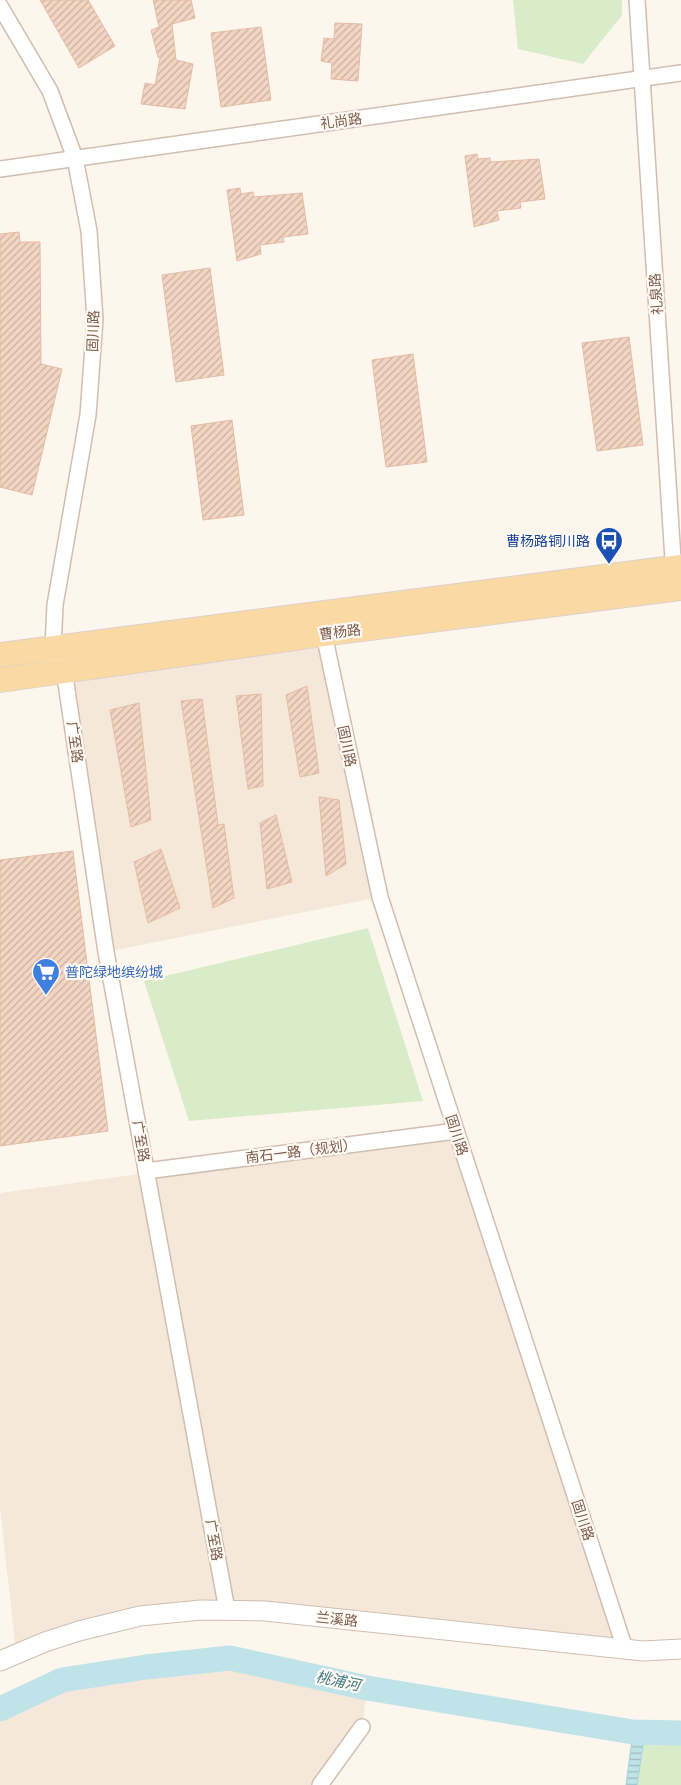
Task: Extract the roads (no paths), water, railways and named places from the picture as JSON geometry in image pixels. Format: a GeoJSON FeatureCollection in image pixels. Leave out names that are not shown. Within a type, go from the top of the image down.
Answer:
{"type":"FeatureCollection","features":[{"type":"Feature","properties":{"kind":"main road","name":"曹杨路"},"geometry":{"type":"LineString","coordinates":[[0,655],[54,648],[322,624],[678,578]]}},
{"type":"Feature","properties":{"kind":"main road","name":"曹杨路"},"geometry":{"type":"LineString","coordinates":[[0,680],[322,624]]}},
{"type":"Feature","properties":{"kind":"street","name":"礼泉路"},"geometry":{"type":"LineString","coordinates":[[637,0],[678,578]]}},
{"type":"Feature","properties":{"kind":"street","name":"固川路"},"geometry":{"type":"LineString","coordinates":[[0,6],[50,91],[75,158],[89,231],[95,319],[88,415],[55,605],[54,648],[64,670]]}},
{"type":"Feature","properties":{"kind":"street","name":"礼尚路"},"geometry":{"type":"LineString","coordinates":[[0,169],[681,73]]}},
{"type":"Feature","properties":{"kind":"street","name":"固川路"},"geometry":{"type":"LineString","coordinates":[[322,624],[380,897],[625,1649]]}},
{"type":"Feature","properties":{"kind":"street","name":"广至路"},"geometry":{"type":"LineString","coordinates":[[64,670],[106,952],[227,1610]]}},
{"type":"Feature","properties":{"kind":"street","name":"南石一路（规划）"},"geometry":{"type":"LineString","coordinates":[[146,1171],[456,1131]]}},
{"type":"Feature","properties":{"kind":"street","name":"兰溪路"},"geometry":{"type":"LineString","coordinates":[[0,1661],[45,1642],[140,1616],[201,1610],[265,1611],[625,1649],[681,1649]]}},
{"type":"Feature","properties":{"kind":"street"},"geometry":{"type":"LineString","coordinates":[[320,1785],[362,1727]]}},
{"type":"Feature","properties":{"kind":"water"},"geometry":{"type":"Polygon","coordinates":[[[633,1732],[645,1732],[637,1785],[626,1785],[633,1732]]]}},
{"type":"Feature","properties":{"kind":"waterway","name":"桃浦河"},"geometry":{"type":"LineString","coordinates":[[0,1709],[62,1680],[146,1667],[230,1658],[367,1688],[633,1732],[681,1733]]}},
{"type":"Feature","properties":{"kind":"place","name":"曹杨路铜川路"},"geometry":{"type":"Point","coordinates":[609,565]}},
{"type":"Feature","properties":{"kind":"place","name":"普陀绿地缤纷城"},"geometry":{"type":"Point","coordinates":[46,996]}}]}
